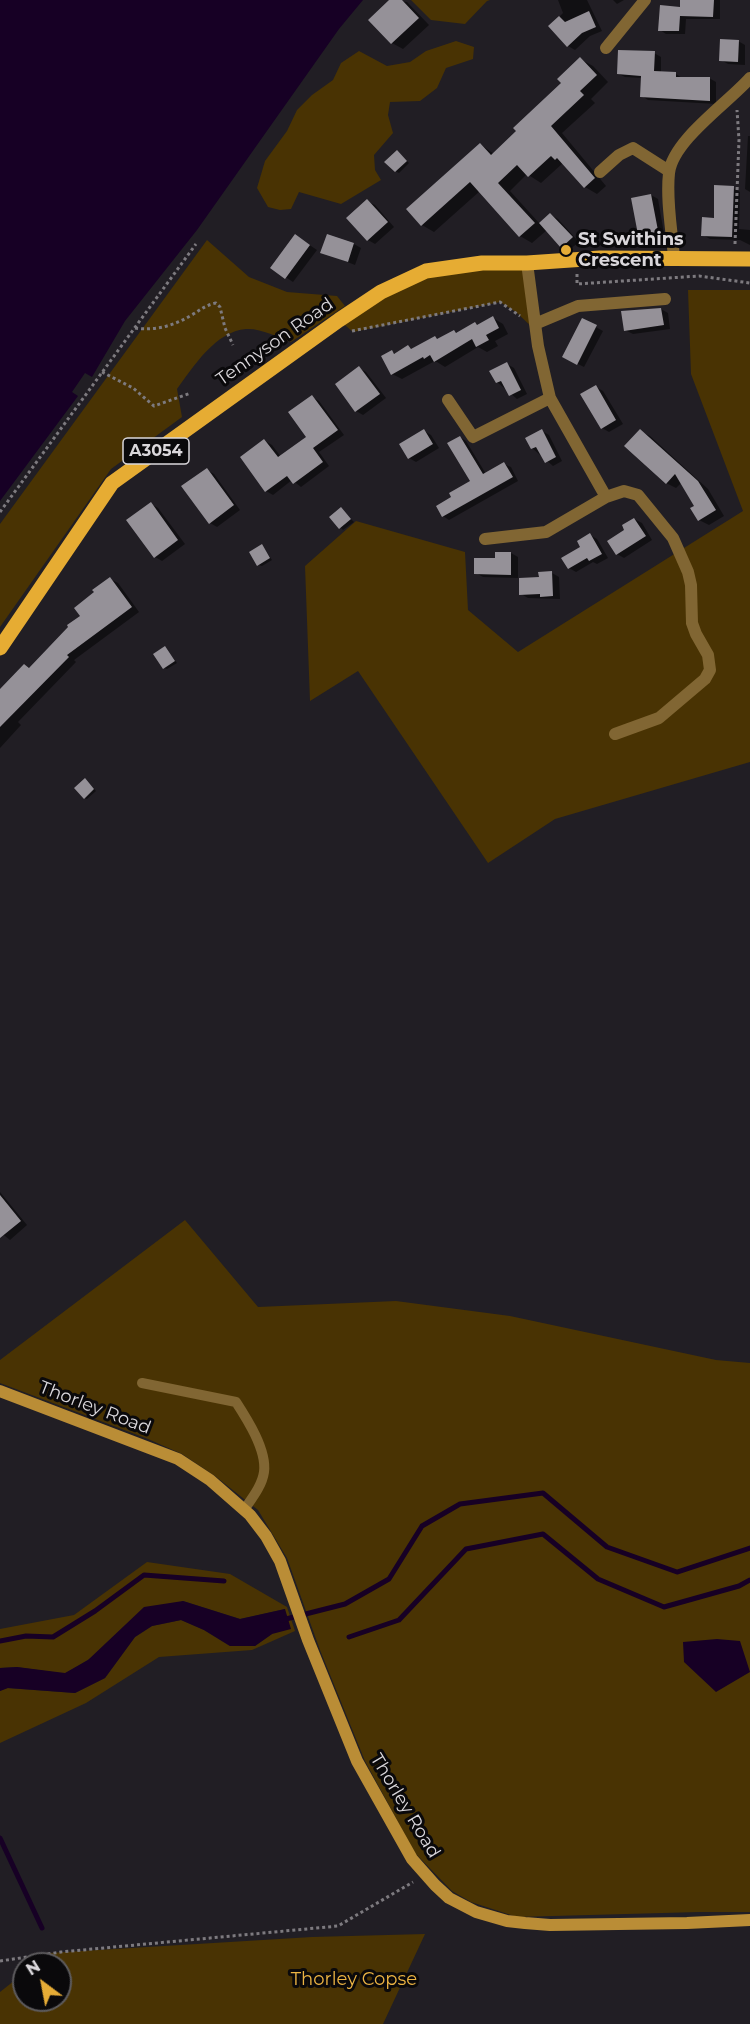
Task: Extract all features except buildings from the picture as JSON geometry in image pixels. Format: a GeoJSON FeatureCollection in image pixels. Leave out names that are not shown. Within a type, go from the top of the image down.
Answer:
{"type":"FeatureCollection","features":[{"type":"Feature","properties":{"kind":"main road","name":"A3054"},"geometry":{"type":"LineString","coordinates":[[675,258],[742,259]]}},
{"type":"Feature","properties":{"kind":"main road","name":"Tennyson Road"},"geometry":{"type":"LineString","coordinates":[[0,648],[112,483],[381,292],[426,271],[482,263],[675,258]]}},
{"type":"Feature","properties":{"kind":"main road","name":"Thorley Road"},"geometry":{"type":"LineString","coordinates":[[1,1391],[178,1459],[210,1480],[244,1510],[266,1536],[280,1561],[308,1640],[357,1761],[401,1843],[425,1875],[449,1898],[476,1912],[516,1922],[550,1925],[750,1920]]}},
{"type":"Feature","properties":{"kind":"street"},"geometry":{"type":"LineString","coordinates":[[606,48],[645,0]]}},
{"type":"Feature","properties":{"kind":"street"},"geometry":{"type":"LineString","coordinates":[[675,258],[669,171],[682,145],[750,78]]}},
{"type":"Feature","properties":{"kind":"street"},"geometry":{"type":"LineString","coordinates":[[600,172],[619,155],[633,148],[669,171]]}},
{"type":"Feature","properties":{"kind":"street"},"geometry":{"type":"LineString","coordinates":[[526,263],[550,398],[606,497]]}},
{"type":"Feature","properties":{"kind":"street"},"geometry":{"type":"LineString","coordinates":[[536,327],[578,306],[665,299]]}},
{"type":"Feature","properties":{"kind":"street"},"geometry":{"type":"LineString","coordinates":[[448,400],[473,437],[550,398]]}},
{"type":"Feature","properties":{"kind":"street"},"geometry":{"type":"LineString","coordinates":[[485,539],[546,532],[606,497],[624,491],[638,495],[673,538],[683,559],[691,585],[692,623],[710,662],[710,670],[705,679],[659,718],[615,734]]}},
{"type":"Feature","properties":{"kind":"lane"},"geometry":{"type":"LineString","coordinates":[[142,1383],[236,1402],[249,1422],[264,1456],[264,1471],[258,1489],[244,1510]]}},
{"type":"Feature","properties":{"kind":"path"},"geometry":{"type":"LineString","coordinates":[[737,93],[742,259]]}},
{"type":"Feature","properties":{"kind":"path"},"geometry":{"type":"LineString","coordinates":[[0,512],[196,244]]}},
{"type":"Feature","properties":{"kind":"path"},"geometry":{"type":"LineString","coordinates":[[576,260],[577,284],[699,276],[750,283]]}},
{"type":"Feature","properties":{"kind":"path"},"geometry":{"type":"LineString","coordinates":[[339,320],[353,332],[501,302],[536,327]]}},
{"type":"Feature","properties":{"kind":"path"},"geometry":{"type":"LineString","coordinates":[[135,328],[148,330],[172,326],[207,304],[216,303],[220,307],[232,345]]}},
{"type":"Feature","properties":{"kind":"path"},"geometry":{"type":"LineString","coordinates":[[102,372],[133,388],[154,406],[191,393]]}},
{"type":"Feature","properties":{"kind":"path"},"geometry":{"type":"LineString","coordinates":[[0,1961],[61,1952],[338,1926],[425,1875]]}},
{"type":"Feature","properties":{"kind":"green space"},"geometry":{"type":"Polygon","coordinates":[[[411,0],[490,0],[465,24],[431,20],[411,0]]]}},
{"type":"Feature","properties":{"kind":"green space"},"geometry":{"type":"Polygon","coordinates":[[[456,41],[474,47],[473,59],[446,68],[437,88],[420,101],[390,102],[388,115],[393,133],[374,155],[375,170],[381,180],[341,204],[299,192],[291,209],[280,210],[268,207],[257,188],[265,161],[287,131],[297,110],[312,95],[333,80],[341,63],[359,51],[387,66],[410,62],[426,51],[456,41]]]}},
{"type":"Feature","properties":{"kind":"green space"},"geometry":{"type":"Polygon","coordinates":[[[207,240],[249,277],[287,292],[337,296],[345,306],[291,342],[263,331],[246,329],[235,331],[215,343],[177,389],[182,417],[111,469],[0,627],[0,524],[207,240]]]}},
{"type":"Feature","properties":{"kind":"green space"},"geometry":{"type":"Polygon","coordinates":[[[527,263],[536,331],[516,312],[500,302],[353,332],[339,320],[409,279],[527,263]]]}},
{"type":"Feature","properties":{"kind":"green space"},"geometry":{"type":"Polygon","coordinates":[[[688,290],[750,290],[750,762],[555,819],[488,863],[358,671],[310,701],[305,566],[356,521],[465,552],[468,610],[518,652],[743,511],[691,374],[688,290]]]}},
{"type":"Feature","properties":{"kind":"green space"},"geometry":{"type":"Polygon","coordinates":[[[185,1220],[258,1307],[396,1301],[510,1316],[716,1360],[750,1363],[750,1912],[517,1917],[471,1902],[452,1891],[415,1853],[365,1761],[320,1650],[287,1558],[258,1510],[215,1476],[182,1454],[0,1383],[0,1360],[185,1220]]]}},
{"type":"Feature","properties":{"kind":"green space"},"geometry":{"type":"Polygon","coordinates":[[[147,1562],[230,1574],[287,1607],[295,1631],[252,1650],[159,1657],[86,1703],[0,1743],[0,1691],[7,1688],[75,1693],[105,1678],[135,1637],[152,1626],[181,1620],[204,1630],[230,1646],[255,1646],[272,1634],[285,1609],[240,1619],[183,1601],[65,1674],[17,1667],[0,1668],[0,1629],[74,1615],[147,1562]]]}},
{"type":"Feature","properties":{"kind":"green space","name":"Thorley Copse"},"geometry":{"type":"Polygon","coordinates":[[[425,1934],[383,2024],[0,2024],[0,1992],[12,1982],[12,2012],[72,2012],[72,1952],[65,1952],[312,1937],[425,1934]]]}},
{"type":"Feature","properties":{"kind":"shaded area"},"geometry":{"type":"Polygon","coordinates":[[[0,0],[363,0],[339,29],[197,230],[125,321],[92,377],[85,373],[72,392],[78,396],[0,501],[0,0]]]}},
{"type":"Feature","properties":{"kind":"shaded area"},"geometry":{"type":"Polygon","coordinates":[[[183,1601],[240,1619],[285,1609],[291,1629],[272,1634],[255,1646],[230,1646],[204,1630],[181,1620],[152,1626],[135,1637],[105,1678],[75,1693],[8,1688],[0,1691],[0,1668],[17,1667],[65,1673],[88,1660],[144,1607],[183,1601]]]}},
{"type":"Feature","properties":{"kind":"shaded area"},"geometry":{"type":"Polygon","coordinates":[[[717,1639],[740,1641],[750,1672],[716,1692],[684,1662],[683,1642],[717,1639]]]}},
{"type":"Feature","properties":{"kind":"waterway"},"geometry":{"type":"LineString","coordinates":[[282,1620],[345,1604],[389,1579],[422,1526],[460,1504],[543,1493],[607,1547],[677,1572],[750,1548]]}},
{"type":"Feature","properties":{"kind":"waterway"},"geometry":{"type":"LineString","coordinates":[[349,1637],[399,1620],[466,1549],[543,1534],[598,1579],[664,1607],[739,1586],[750,1580]]}},
{"type":"Feature","properties":{"kind":"waterway"},"geometry":{"type":"LineString","coordinates":[[0,1641],[26,1636],[53,1637],[95,1611],[144,1575],[224,1581]]}},
{"type":"Feature","properties":{"kind":"waterway"},"geometry":{"type":"LineString","coordinates":[[0,1838],[42,1928]]}},
{"type":"Feature","properties":{"kind":"place","name":"St Swithins Crescent"},"geometry":{"type":"Point","coordinates":[566,250]}}]}
